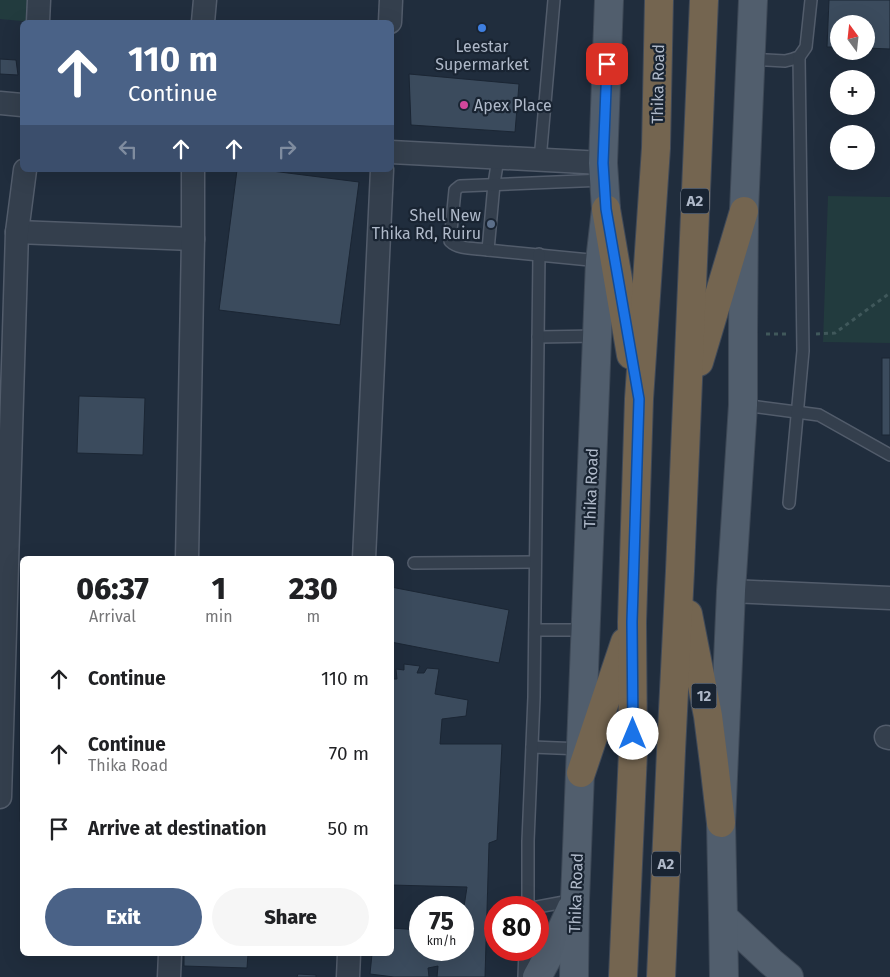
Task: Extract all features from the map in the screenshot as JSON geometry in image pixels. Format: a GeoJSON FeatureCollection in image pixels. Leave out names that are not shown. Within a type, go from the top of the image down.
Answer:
{"type":"FeatureCollection","features":[{"type":"Feature","properties":{"kind":"highway","name":"Thika Road"},"geometry":{"type":"LineString","coordinates":[[623,977],[633,752],[632,622],[639,399],[656,148],[659,0]]}},
{"type":"Feature","properties":{"kind":"highway","name":"A2"},"geometry":{"type":"LineString","coordinates":[[661,977],[704,0]]}},
{"type":"Feature","properties":{"kind":"highway"},"geometry":{"type":"LineString","coordinates":[[606,209],[639,399]]}},
{"type":"Feature","properties":{"kind":"highway"},"geometry":{"type":"LineString","coordinates":[[687,402],[744,211]]}},
{"type":"Feature","properties":{"kind":"highway","name":"12"},"geometry":{"type":"LineString","coordinates":[[680,570],[708,716],[721,822]]}},
{"type":"Feature","properties":{"kind":"highway"},"geometry":{"type":"LineString","coordinates":[[581,761],[632,622]]}},
{"type":"Feature","properties":{"kind":"main road","name":"Thika Road"},"geometry":{"type":"LineString","coordinates":[[574,977],[575,900],[600,261],[606,209],[603,172],[610,0]]}},
{"type":"Feature","properties":{"kind":"main road"},"geometry":{"type":"LineString","coordinates":[[724,977],[721,822],[731,591],[743,405],[744,211],[753,0]]}},
{"type":"Feature","properties":{"kind":"main road"},"geometry":{"type":"LineString","coordinates":[[537,977],[554,946],[575,900]]}},
{"type":"Feature","properties":{"kind":"main road"},"geometry":{"type":"LineString","coordinates":[[723,917],[789,977]]}},
{"type":"Feature","properties":{"kind":"street"},"geometry":{"type":"LineString","coordinates":[[38,20],[39,0]]}},
{"type":"Feature","properties":{"kind":"street"},"geometry":{"type":"LineString","coordinates":[[203,20],[205,0]]}},
{"type":"Feature","properties":{"kind":"street"},"geometry":{"type":"LineString","coordinates":[[390,20],[391,0]]}},
{"type":"Feature","properties":{"kind":"street"},"geometry":{"type":"LineString","coordinates":[[0,103],[20,106]]}},
{"type":"Feature","properties":{"kind":"street"},"geometry":{"type":"LineString","coordinates":[[394,152],[540,160],[603,172]]}},
{"type":"Feature","properties":{"kind":"street"},"geometry":{"type":"LineString","coordinates":[[0,797],[17,232],[25,172]]}},
{"type":"Feature","properties":{"kind":"street"},"geometry":{"type":"LineString","coordinates":[[187,556],[194,239],[193,172]]}},
{"type":"Feature","properties":{"kind":"street"},"geometry":{"type":"LineString","coordinates":[[364,556],[382,172]]}},
{"type":"Feature","properties":{"kind":"street"},"geometry":{"type":"LineString","coordinates":[[17,232],[194,239]]}},
{"type":"Feature","properties":{"kind":"street"},"geometry":{"type":"LineString","coordinates":[[731,591],[890,598]]}},
{"type":"Feature","properties":{"kind":"street"},"geometry":{"type":"LineString","coordinates":[[169,977],[170,956]]}},
{"type":"Feature","properties":{"kind":"street"},"geometry":{"type":"LineString","coordinates":[[348,977],[349,956]]}},
{"type":"Feature","properties":{"kind":"lane"},"geometry":{"type":"LineString","coordinates":[[540,160],[554,0]]}},
{"type":"Feature","properties":{"kind":"lane"},"geometry":{"type":"LineString","coordinates":[[751,58],[793,60],[799,57],[806,47],[811,0]]}},
{"type":"Feature","properties":{"kind":"lane"},"geometry":{"type":"LineString","coordinates":[[789,503],[803,351],[799,57]]}},
{"type":"Feature","properties":{"kind":"lane"},"geometry":{"type":"LineString","coordinates":[[488,250],[498,158]]}},
{"type":"Feature","properties":{"kind":"lane"},"geometry":{"type":"LineString","coordinates":[[600,261],[460,247],[454,246],[450,241],[456,190],[460,186],[603,172]]}},
{"type":"Feature","properties":{"kind":"lane"},"geometry":{"type":"LineString","coordinates":[[528,896],[528,841],[534,698],[539,254]]}},
{"type":"Feature","properties":{"kind":"lane"},"geometry":{"type":"LineString","coordinates":[[538,337],[598,336]]}},
{"type":"Feature","properties":{"kind":"lane"},"geometry":{"type":"LineString","coordinates":[[743,405],[819,415],[890,456]]}},
{"type":"Feature","properties":{"kind":"lane"},"geometry":{"type":"LineString","coordinates":[[414,563],[535,562]]}},
{"type":"Feature","properties":{"kind":"lane"},"geometry":{"type":"LineString","coordinates":[[534,630],[586,630]]}},
{"type":"Feature","properties":{"kind":"lane"},"geometry":{"type":"LineString","coordinates":[[532,746],[581,761]]}},
{"type":"Feature","properties":{"kind":"lane"},"geometry":{"type":"LineString","coordinates":[[549,905],[575,900]]}},
{"type":"Feature","properties":{"kind":"lane"},"geometry":{"type":"LineString","coordinates":[[524,977],[525,961]]}},
{"type":"Feature","properties":{"kind":"path"},"geometry":{"type":"LineString","coordinates":[[743,334],[835,333],[890,293]]}},
{"type":"Feature","properties":{"kind":"green space"},"geometry":{"type":"Polygon","coordinates":[[[0,0],[39,0],[32,20],[0,19],[0,0]]]}},
{"type":"Feature","properties":{"kind":"green space"},"geometry":{"type":"Polygon","coordinates":[[[828,196],[890,197],[890,343],[823,342],[828,196]]]}},
{"type":"Feature","properties":{"kind":"building"},"geometry":{"type":"Polygon","coordinates":[[[829,0],[890,0],[890,49],[875,48],[875,15],[830,15],[830,47],[827,47],[829,0]]]}},
{"type":"Feature","properties":{"kind":"building"},"geometry":{"type":"Polygon","coordinates":[[[0,59],[16,60],[18,75],[0,74],[0,59]]]}},
{"type":"Feature","properties":{"kind":"building","name":"Apex Place"},"geometry":{"type":"Polygon","coordinates":[[[409,74],[519,84],[515,132],[411,125],[409,74]]]}},
{"type":"Feature","properties":{"kind":"building"},"geometry":{"type":"Polygon","coordinates":[[[237,172],[280,172],[359,182],[340,325],[219,310],[237,172]]]}},
{"type":"Feature","properties":{"kind":"building"},"geometry":{"type":"Polygon","coordinates":[[[882,358],[890,358],[890,435],[882,435],[882,358]]]}},
{"type":"Feature","properties":{"kind":"building"},"geometry":{"type":"Polygon","coordinates":[[[79,396],[145,398],[143,455],[77,453],[79,396]]]}},
{"type":"Feature","properties":{"kind":"building"},"geometry":{"type":"Polygon","coordinates":[[[394,588],[509,610],[499,663],[394,643],[394,588]]]}},
{"type":"Feature","properties":{"kind":"building"},"geometry":{"type":"Polygon","coordinates":[[[404,664],[420,666],[417,673],[424,673],[427,668],[439,669],[435,694],[468,700],[466,716],[442,719],[440,744],[502,744],[497,840],[489,843],[487,896],[484,896],[485,977],[437,977],[438,966],[428,968],[429,977],[394,977],[370,974],[372,956],[394,956],[394,928],[409,929],[409,961],[474,961],[474,896],[466,896],[467,887],[394,885],[394,679],[397,679],[396,669],[404,670],[404,664]]]}},
{"type":"Feature","properties":{"kind":"building"},"geometry":{"type":"Polygon","coordinates":[[[184,956],[248,956],[247,968],[184,966],[184,956]]]}},
{"type":"Feature","properties":{"kind":"building"},"geometry":{"type":"Polygon","coordinates":[[[298,974],[316,975],[316,977],[297,977],[298,974]]]}},
{"type":"Feature","properties":{"kind":"place","name":"Leestar Supermarket"},"geometry":{"type":"Point","coordinates":[482,28]}},
{"type":"Feature","properties":{"kind":"place","name":"Apex Place"},"geometry":{"type":"Point","coordinates":[464,105]}},
{"type":"Feature","properties":{"kind":"place","name":"Shell New Thika Rd, Ruiru"},"geometry":{"type":"Point","coordinates":[491,224]}},
{"type":"Feature","properties":{"kind":"route"},"geometry":{"type":"LineString","coordinates":[[607,64],[603,163],[606,209],[639,399],[632,622],[633,734]]}}]}
